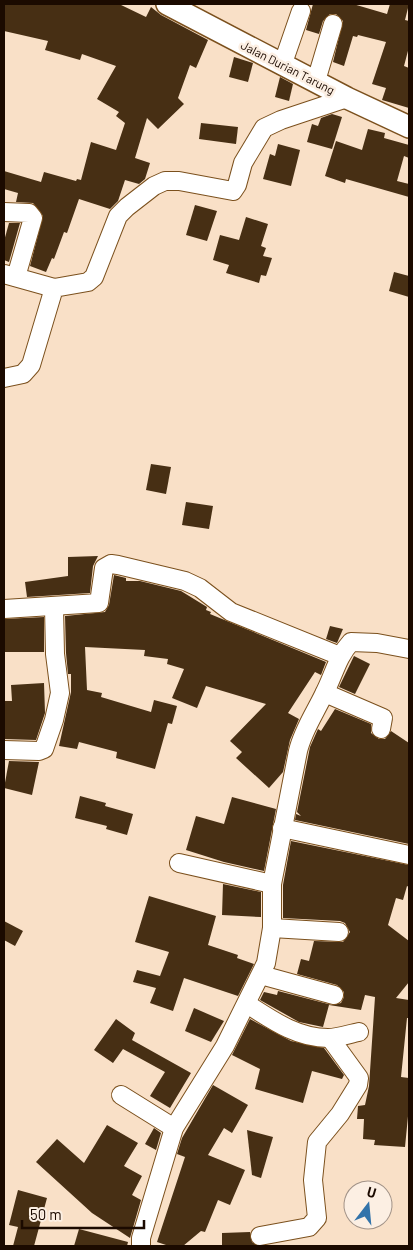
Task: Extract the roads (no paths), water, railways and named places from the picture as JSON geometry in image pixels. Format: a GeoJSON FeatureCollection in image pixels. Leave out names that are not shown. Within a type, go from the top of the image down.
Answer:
{"type":"FeatureCollection","features":[{"type":"Feature","properties":{"kind":"street","name":"Jalan Durian Tarung"},"geometry":{"type":"LineString","coordinates":[[167,4],[347,98],[409,127]]}},
{"type":"Feature","properties":{"kind":"street"},"geometry":{"type":"LineString","coordinates":[[282,63],[300,11]]}},
{"type":"Feature","properties":{"kind":"street"},"geometry":{"type":"LineString","coordinates":[[316,81],[334,24]]}},
{"type":"Feature","properties":{"kind":"street"},"geometry":{"type":"LineString","coordinates":[[4,212],[29,213],[33,218],[10,275],[54,288],[88,282],[94,277],[118,216],[127,206],[154,186],[165,181],[179,181],[233,190],[237,185],[243,163],[264,128],[281,120],[347,98]]}},
{"type":"Feature","properties":{"kind":"street"},"geometry":{"type":"LineString","coordinates":[[4,378],[23,374],[31,365],[54,288]]}},
{"type":"Feature","properties":{"kind":"street"},"geometry":{"type":"LineString","coordinates":[[4,609],[99,603],[102,597],[104,568],[111,564],[186,581],[200,588],[231,612],[340,656]]}},
{"type":"Feature","properties":{"kind":"street"},"geometry":{"type":"LineString","coordinates":[[4,750],[44,749],[51,732],[60,693],[54,607]]}},
{"type":"Feature","properties":{"kind":"street"},"geometry":{"type":"LineString","coordinates":[[141,1246],[140,1238],[174,1128],[210,1071],[247,1004],[269,953],[272,928],[272,884],[301,741],[325,693],[340,656],[351,642],[357,641],[409,649]]}},
{"type":"Feature","properties":{"kind":"street"},"geometry":{"type":"LineString","coordinates":[[325,693],[382,718],[381,728]]}},
{"type":"Feature","properties":{"kind":"street"},"geometry":{"type":"LineString","coordinates":[[282,828],[409,855]]}},
{"type":"Feature","properties":{"kind":"street"},"geometry":{"type":"LineString","coordinates":[[179,863],[272,884]]}},
{"type":"Feature","properties":{"kind":"street"},"geometry":{"type":"LineString","coordinates":[[272,928],[339,932]]}},
{"type":"Feature","properties":{"kind":"street"},"geometry":{"type":"LineString","coordinates":[[261,975],[334,995]]}},
{"type":"Feature","properties":{"kind":"street"},"geometry":{"type":"LineString","coordinates":[[247,1004],[290,1030],[314,1037],[330,1038],[359,1032]]}},
{"type":"Feature","properties":{"kind":"street"},"geometry":{"type":"LineString","coordinates":[[260,1236],[309,1227],[317,1218],[314,1180],[317,1142],[340,1114],[358,1085],[359,1078],[330,1038]]}},
{"type":"Feature","properties":{"kind":"street"},"geometry":{"type":"LineString","coordinates":[[121,1096],[174,1128]]}}]}
